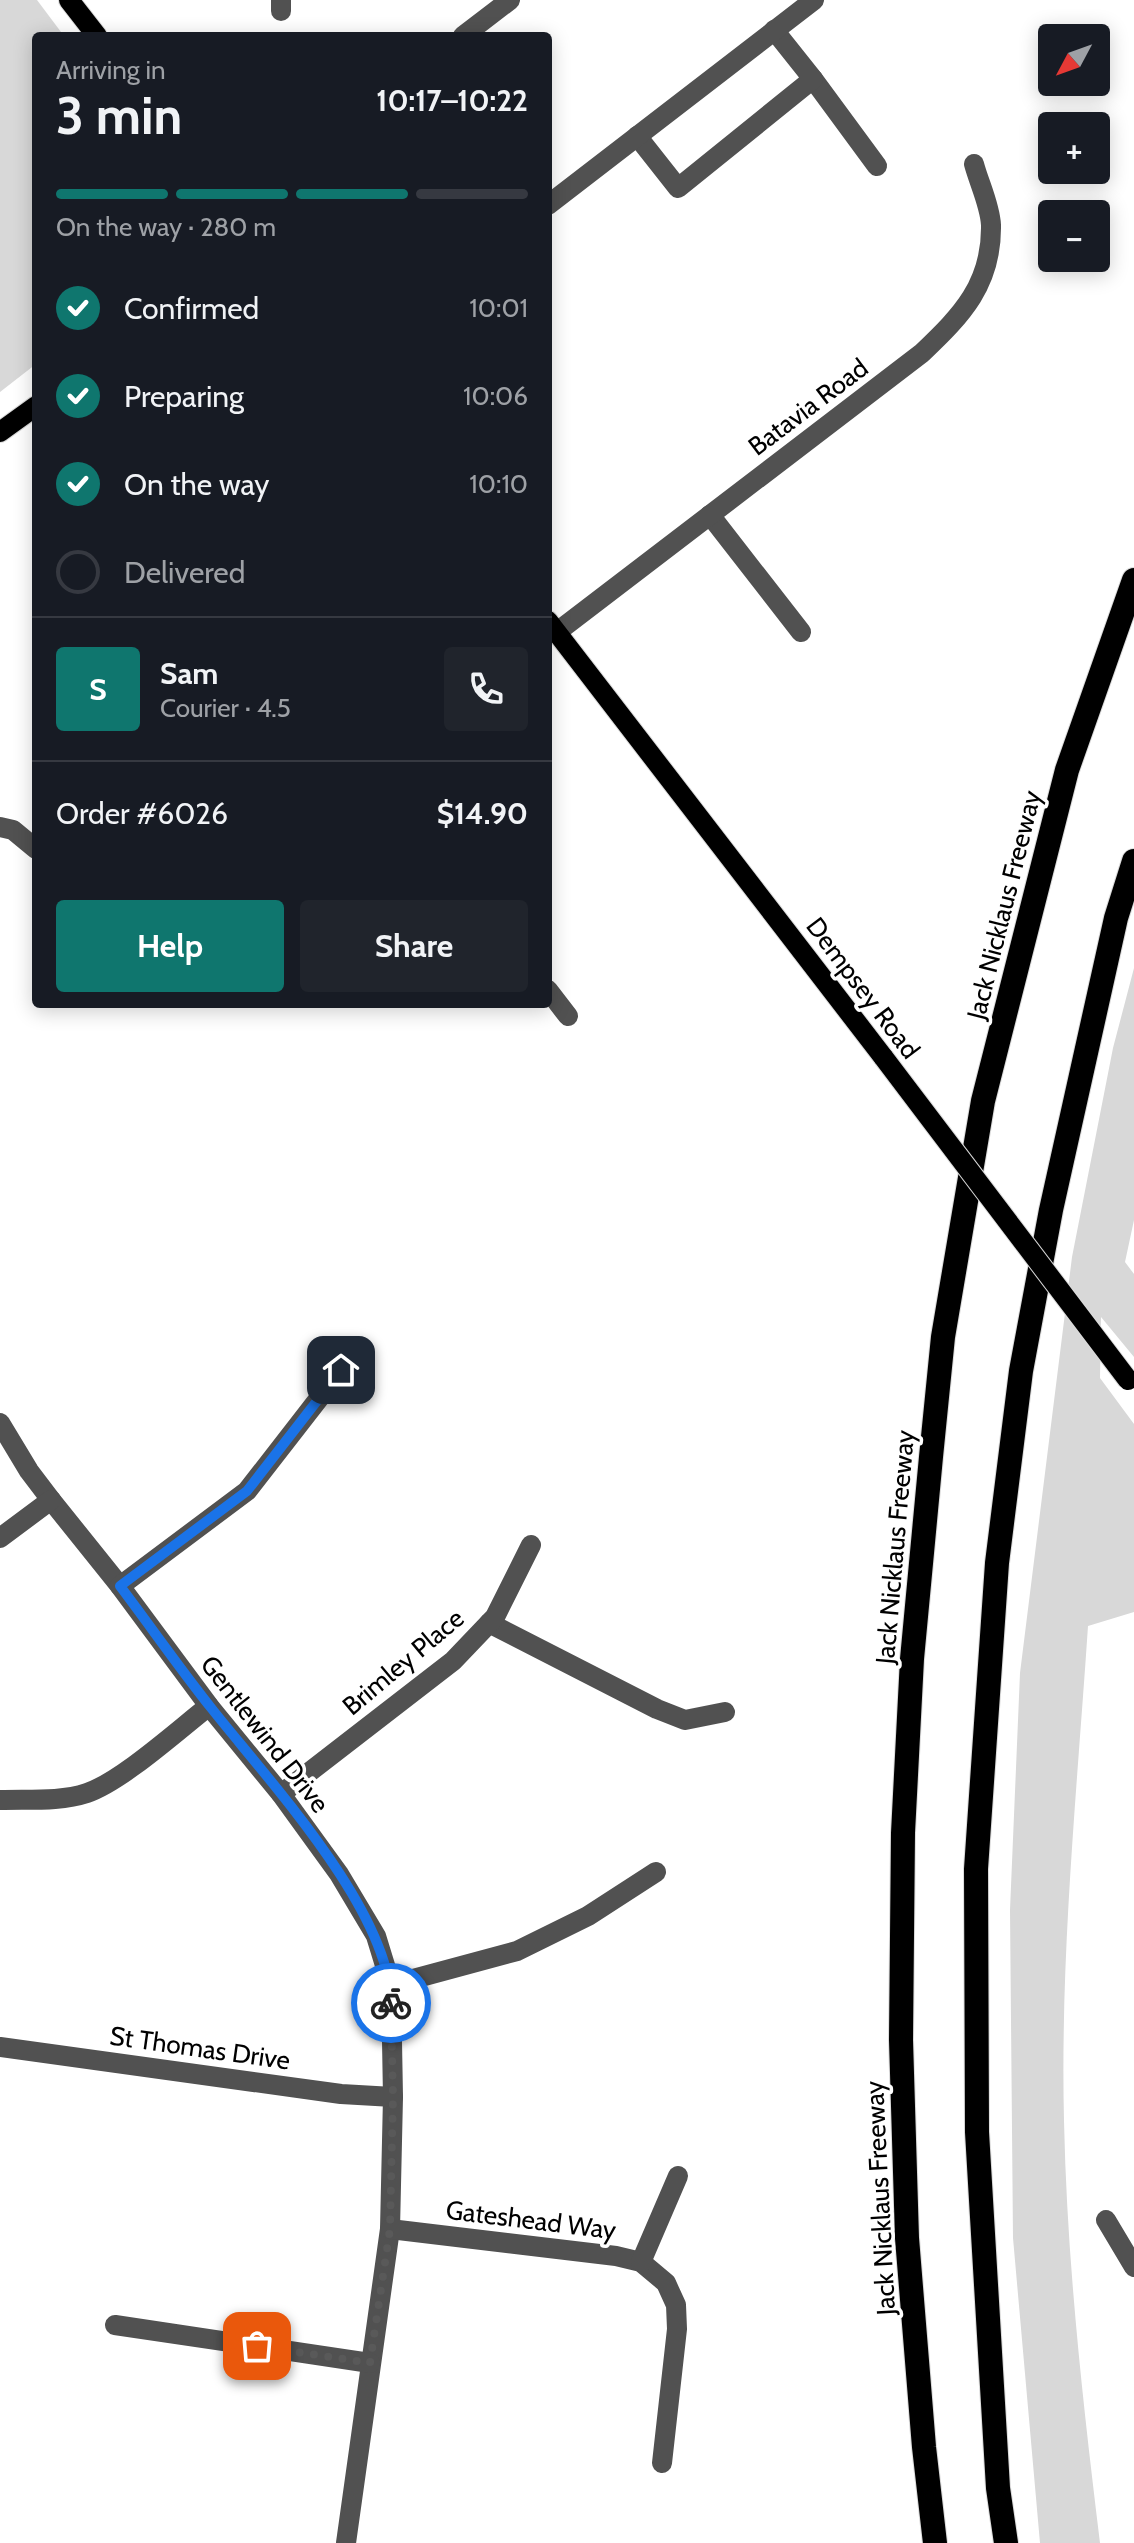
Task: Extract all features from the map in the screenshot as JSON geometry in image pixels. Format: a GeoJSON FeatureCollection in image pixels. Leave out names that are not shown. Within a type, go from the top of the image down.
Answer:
{"type":"FeatureCollection","features":[{"type":"Feature","properties":{"kind":"highway","name":"Jack Nicklaus Freeway"},"geometry":{"type":"LineString","coordinates":[[935,2543],[907,2238],[901,2040],[903,1817],[912,1659],[932,1442],[943,1337],[983,1101],[1067,770],[1134,580]]}},
{"type":"Feature","properties":{"kind":"highway"},"geometry":{"type":"LineString","coordinates":[[1006,2543],[998,2488],[977,2132],[976,1869],[995,1578],[1021,1371],[1051,1210],[1116,918],[1134,861]]}},
{"type":"Feature","properties":{"kind":"main road"},"geometry":{"type":"LineString","coordinates":[[69,0],[94,32]]}},
{"type":"Feature","properties":{"kind":"main road"},"geometry":{"type":"LineString","coordinates":[[0,432],[32,409]]}},
{"type":"Feature","properties":{"kind":"main road","name":"Dempsey Road"},"geometry":{"type":"LineString","coordinates":[[552,626],[1131,1384]]}},
{"type":"Feature","properties":{"kind":"street"},"geometry":{"type":"LineString","coordinates":[[468,32],[510,0]]}},
{"type":"Feature","properties":{"kind":"street"},"geometry":{"type":"LineString","coordinates":[[552,202],[807,2]]}},
{"type":"Feature","properties":{"kind":"street"},"geometry":{"type":"LineString","coordinates":[[774,30],[877,166]]}},
{"type":"Feature","properties":{"kind":"street"},"geometry":{"type":"LineString","coordinates":[[637,136],[678,188],[813,79]]}},
{"type":"Feature","properties":{"kind":"street","name":"Batavia Road"},"geometry":{"type":"LineString","coordinates":[[552,626],[710,515],[922,353],[966,308],[980,284],[988,260],[991,222],[974,164]]}},
{"type":"Feature","properties":{"kind":"street"},"geometry":{"type":"LineString","coordinates":[[710,515],[801,632]]}},
{"type":"Feature","properties":{"kind":"street"},"geometry":{"type":"LineString","coordinates":[[0,827],[13,830],[32,846]]}},
{"type":"Feature","properties":{"kind":"street"},"geometry":{"type":"LineString","coordinates":[[552,995],[568,1016]]}},
{"type":"Feature","properties":{"kind":"street"},"geometry":{"type":"LineString","coordinates":[[120,1586],[247,1491],[341,1370]]}},
{"type":"Feature","properties":{"kind":"street","name":"Gentlewind Drive"},"geometry":{"type":"LineString","coordinates":[[0,1423],[29,1471],[209,1706],[281,1794],[339,1874],[376,1936],[391,1985],[393,2097],[390,2229],[346,2543]]}},
{"type":"Feature","properties":{"kind":"street"},"geometry":{"type":"LineString","coordinates":[[0,1538],[51,1500]]}},
{"type":"Feature","properties":{"kind":"street","name":"Brimley Place"},"geometry":{"type":"LineString","coordinates":[[281,1794],[453,1661],[495,1617],[531,1545]]}},
{"type":"Feature","properties":{"kind":"street"},"geometry":{"type":"LineString","coordinates":[[489,1623],[657,1709],[685,1720],[725,1712]]}},
{"type":"Feature","properties":{"kind":"street"},"geometry":{"type":"LineString","coordinates":[[0,1800],[53,1799],[88,1793],[119,1775],[209,1706]]}},
{"type":"Feature","properties":{"kind":"street"},"geometry":{"type":"LineString","coordinates":[[391,1985],[517,1951],[588,1916],[656,1872]]}},
{"type":"Feature","properties":{"kind":"street","name":"St Thomas Drive"},"geometry":{"type":"LineString","coordinates":[[0,2047],[341,2094],[393,2097]]}},
{"type":"Feature","properties":{"kind":"street"},"geometry":{"type":"LineString","coordinates":[[641,2262],[678,2176]]}},
{"type":"Feature","properties":{"kind":"street"},"geometry":{"type":"LineString","coordinates":[[1106,2220],[1134,2267]]}},
{"type":"Feature","properties":{"kind":"street","name":"Gateshead Way"},"geometry":{"type":"LineString","coordinates":[[390,2229],[616,2256],[641,2262],[666,2283],[676,2305],[677,2329],[662,2463]]}},
{"type":"Feature","properties":{"kind":"street"},"geometry":{"type":"LineString","coordinates":[[115,2325],[370,2363]]}},
{"type":"Feature","properties":{"kind":"shaded area"},"geometry":{"type":"Polygon","coordinates":[[[0,0],[37,0],[61,32],[32,32],[32,367],[0,392],[0,0]]]}},
{"type":"Feature","properties":{"kind":"shaded area"},"geometry":{"type":"Polygon","coordinates":[[[1134,968],[1134,1220],[1125,1262],[1134,1274],[1134,1357],[1101,1317],[1100,1378],[1134,1424],[1134,1612],[1088,1626],[1070,1873],[1063,2059],[1072,2280],[1100,2543],[1040,2543],[1013,2238],[1010,1910],[1020,1673],[1072,1257],[1113,1048],[1134,968]]]}},
{"type":"Feature","properties":{"kind":"way so far"},"geometry":{"type":"LineString","coordinates":[[257,2346],[370,2363],[390,2229],[393,2097],[391,2003]]}},
{"type":"Feature","properties":{"kind":"route"},"geometry":{"type":"LineString","coordinates":[[341,1370],[247,1491],[120,1586],[339,1874],[376,1936],[391,1985],[391,2003]]}}]}
